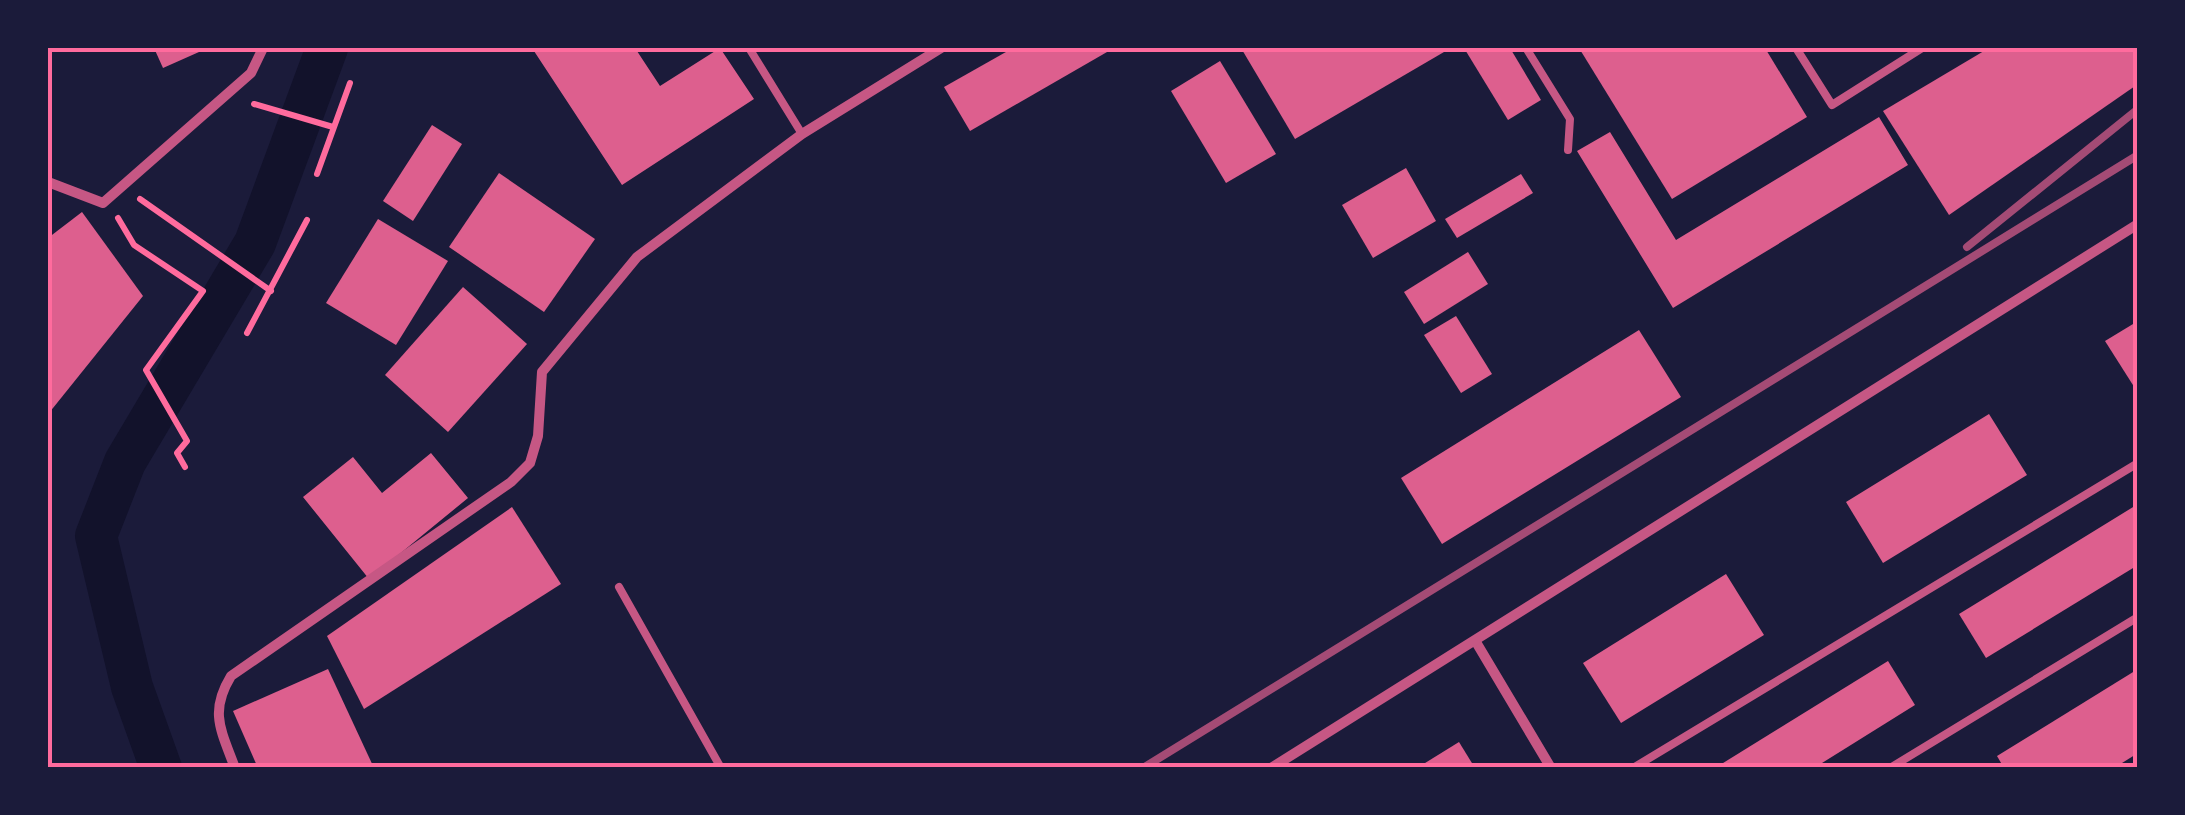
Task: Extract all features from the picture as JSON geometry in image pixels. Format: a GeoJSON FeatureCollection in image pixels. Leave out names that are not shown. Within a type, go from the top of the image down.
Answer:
{"type":"FeatureCollection","features":[{"type":"Feature","properties":{"kind":"street"},"geometry":{"type":"LineString","coordinates":[[48,182],[105,201],[251,72],[263,48]]}},
{"type":"Feature","properties":{"kind":"street"},"geometry":{"type":"LineString","coordinates":[[235,768],[219,724],[217,699],[231,676],[511,482],[530,463],[538,436],[542,372],[637,257],[802,134],[941,48]]}},
{"type":"Feature","properties":{"kind":"street"},"geometry":{"type":"LineString","coordinates":[[1271,768],[2138,224]]}},
{"type":"Feature","properties":{"kind":"street"},"geometry":{"type":"LineString","coordinates":[[1476,642],[1552,768]]}},
{"type":"Feature","properties":{"kind":"lane"},"geometry":{"type":"LineString","coordinates":[[750,48],[802,134]]}},
{"type":"Feature","properties":{"kind":"lane"},"geometry":{"type":"LineString","coordinates":[[1526,48],[1570,119],[1568,150]]}},
{"type":"Feature","properties":{"kind":"lane"},"geometry":{"type":"LineString","coordinates":[[1796,48],[1832,105],[1922,48]]}},
{"type":"Feature","properties":{"kind":"lane"},"geometry":{"type":"LineString","coordinates":[[1633,768],[2138,463]]}},
{"type":"Feature","properties":{"kind":"lane"},"geometry":{"type":"LineString","coordinates":[[618,588],[721,768]]}},
{"type":"Feature","properties":{"kind":"lane"},"geometry":{"type":"LineString","coordinates":[[1890,768],[2138,617]]}},
{"type":"Feature","properties":{"kind":"path"},"geometry":{"type":"LineString","coordinates":[[317,174],[350,83]]}},
{"type":"Feature","properties":{"kind":"path"},"geometry":{"type":"LineString","coordinates":[[224,95],[333,126]]}},
{"type":"Feature","properties":{"kind":"path"},"geometry":{"type":"LineString","coordinates":[[105,201],[134,245],[203,292],[146,370],[187,441],[178,452],[185,467]]}},
{"type":"Feature","properties":{"kind":"path"},"geometry":{"type":"LineString","coordinates":[[160,218],[271,291]]}},
{"type":"Feature","properties":{"kind":"path"},"geometry":{"type":"LineString","coordinates":[[247,334],[307,220]]}},
{"type":"Feature","properties":{"kind":"building"},"geometry":{"type":"Polygon","coordinates":[[[154,48],[208,48],[163,68],[154,48]]]}},
{"type":"Feature","properties":{"kind":"building"},"geometry":{"type":"Polygon","coordinates":[[[532,48],[635,48],[660,86],[720,48],[754,99],[622,185],[532,48]]]}},
{"type":"Feature","properties":{"kind":"building"},"geometry":{"type":"Polygon","coordinates":[[[1013,48],[1114,48],[970,131],[944,87],[1013,48]]]}},
{"type":"Feature","properties":{"kind":"building"},"geometry":{"type":"Polygon","coordinates":[[[1241,48],[1442,48],[1444,52],[1295,139],[1241,48]]]}},
{"type":"Feature","properties":{"kind":"building"},"geometry":{"type":"Polygon","coordinates":[[[1464,48],[1510,48],[1541,100],[1508,120],[1464,48]]]}},
{"type":"Feature","properties":{"kind":"building"},"geometry":{"type":"Polygon","coordinates":[[[1579,48],[1765,48],[1807,117],[1672,199],[1579,48]]]}},
{"type":"Feature","properties":{"kind":"building"},"geometry":{"type":"Polygon","coordinates":[[[1989,48],[2138,48],[2138,84],[1949,215],[1883,111],[1989,48]]]}},
{"type":"Feature","properties":{"kind":"building"},"geometry":{"type":"Polygon","coordinates":[[[1220,61],[1276,154],[1226,183],[1171,91],[1220,61]]]}},
{"type":"Feature","properties":{"kind":"building"},"geometry":{"type":"Polygon","coordinates":[[[1879,117],[1908,165],[1673,308],[1577,151],[1610,132],[1676,240],[1879,117]]]}},
{"type":"Feature","properties":{"kind":"building"},"geometry":{"type":"Polygon","coordinates":[[[432,125],[462,144],[413,221],[383,201],[432,125]]]}},
{"type":"Feature","properties":{"kind":"building"},"geometry":{"type":"Polygon","coordinates":[[[1406,168],[1436,221],[1373,258],[1342,205],[1406,168]]]}},
{"type":"Feature","properties":{"kind":"building"},"geometry":{"type":"Polygon","coordinates":[[[499,173],[595,239],[544,312],[449,247],[499,173]]]}},
{"type":"Feature","properties":{"kind":"building"},"geometry":{"type":"Polygon","coordinates":[[[1521,174],[1533,193],[1457,238],[1445,219],[1521,174]]]}},
{"type":"Feature","properties":{"kind":"building"},"geometry":{"type":"Polygon","coordinates":[[[82,212],[143,296],[49,413],[48,238],[82,212]]]}},
{"type":"Feature","properties":{"kind":"building"},"geometry":{"type":"Polygon","coordinates":[[[378,219],[448,261],[396,345],[326,303],[378,219]]]}},
{"type":"Feature","properties":{"kind":"building"},"geometry":{"type":"Polygon","coordinates":[[[1468,252],[1488,284],[1424,324],[1404,292],[1468,252]]]}},
{"type":"Feature","properties":{"kind":"building"},"geometry":{"type":"Polygon","coordinates":[[[463,287],[527,344],[448,432],[385,375],[463,287]]]}},
{"type":"Feature","properties":{"kind":"building"},"geometry":{"type":"Polygon","coordinates":[[[1456,316],[1492,374],[1461,393],[1424,335],[1456,316]]]}},
{"type":"Feature","properties":{"kind":"building"},"geometry":{"type":"Polygon","coordinates":[[[2138,321],[2138,393],[2105,341],[2138,321]]]}},
{"type":"Feature","properties":{"kind":"building"},"geometry":{"type":"Polygon","coordinates":[[[1639,330],[1681,397],[1442,544],[1401,478],[1639,330]]]}},
{"type":"Feature","properties":{"kind":"building"},"geometry":{"type":"Polygon","coordinates":[[[1989,414],[2027,475],[1883,563],[1846,502],[1989,414]]]}},
{"type":"Feature","properties":{"kind":"building"},"geometry":{"type":"Polygon","coordinates":[[[431,453],[468,498],[369,579],[303,497],[353,457],[382,493],[431,453]]]}},
{"type":"Feature","properties":{"kind":"building"},"geometry":{"type":"Polygon","coordinates":[[[2138,504],[2138,565],[1986,658],[1959,614],[2138,504]]]}},
{"type":"Feature","properties":{"kind":"building"},"geometry":{"type":"Polygon","coordinates":[[[512,507],[561,584],[364,709],[327,636],[512,507]]]}},
{"type":"Feature","properties":{"kind":"building"},"geometry":{"type":"Polygon","coordinates":[[[1726,574],[1764,635],[1621,723],[1583,663],[1726,574]]]}},
{"type":"Feature","properties":{"kind":"building"},"geometry":{"type":"Polygon","coordinates":[[[1888,661],[1915,705],[1814,768],[1715,768],[1888,661]]]}},
{"type":"Feature","properties":{"kind":"building"},"geometry":{"type":"Polygon","coordinates":[[[328,669],[374,768],[258,768],[233,711],[328,669]]]}},
{"type":"Feature","properties":{"kind":"building"},"geometry":{"type":"Polygon","coordinates":[[[2138,669],[2138,753],[2114,768],[2004,768],[1997,756],[2138,669]]]}},
{"type":"Feature","properties":{"kind":"building"},"geometry":{"type":"Polygon","coordinates":[[[1459,742],[1475,768],[1417,768],[1459,742]]]}},
{"type":"Feature","properties":{"kind":"waterway"},"geometry":{"type":"LineString","coordinates":[[161,768],[132,687],[96,536],[125,462],[255,243],[327,48]]}},
{"type":"Feature","properties":{"kind":"railway"},"geometry":{"type":"LineString","coordinates":[[1967,247],[2138,109]]}},
{"type":"Feature","properties":{"kind":"railway"},"geometry":{"type":"LineString","coordinates":[[1143,768],[2138,155]]}}]}
